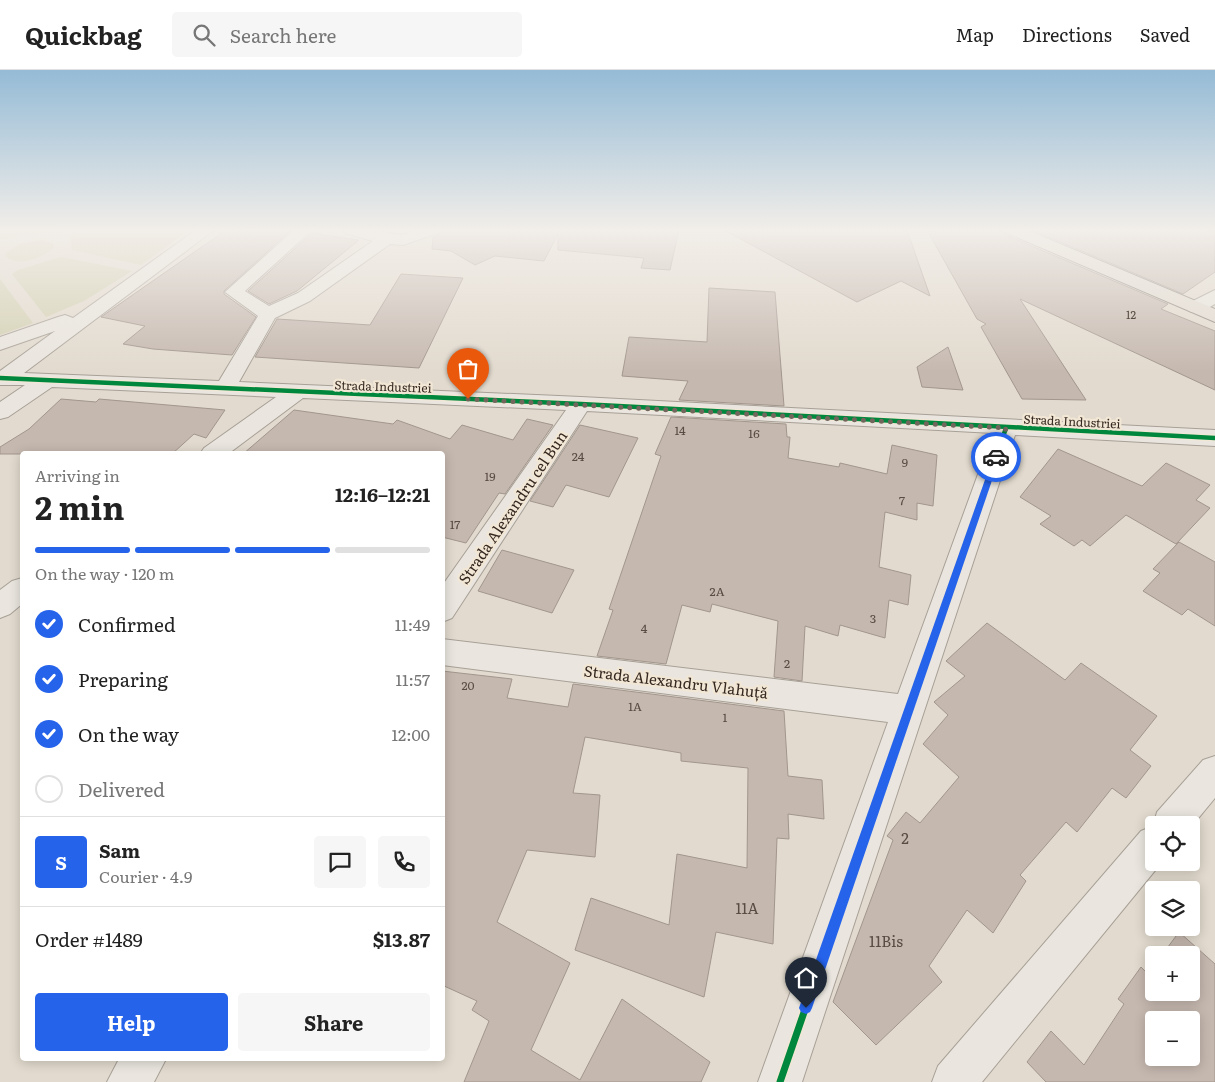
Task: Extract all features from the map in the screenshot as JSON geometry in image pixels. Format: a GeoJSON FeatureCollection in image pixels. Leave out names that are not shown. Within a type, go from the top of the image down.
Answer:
{"type":"FeatureCollection","features":[{"type":"Feature","properties":{"kind":"main road"},"geometry":{"type":"LineString","coordinates":[[1125,277],[1215,316]]}},
{"type":"Feature","properties":{"kind":"street"},"geometry":{"type":"LineString","coordinates":[[1,378],[141,277]]}},
{"type":"Feature","properties":{"kind":"street"},"geometry":{"type":"LineString","coordinates":[[251,277],[234,292],[268,314]]}},
{"type":"Feature","properties":{"kind":"street"},"geometry":{"type":"LineString","coordinates":[[225,389],[268,314],[304,297],[332,277]]}},
{"type":"Feature","properties":{"kind":"street"},"geometry":{"type":"LineString","coordinates":[[1196,307],[1215,296]]}},
{"type":"Feature","properties":{"kind":"street"},"geometry":{"type":"LineString","coordinates":[[0,344],[97,309]]}},
{"type":"Feature","properties":{"kind":"street","name":"Strada Industriei"},"geometry":{"type":"LineString","coordinates":[[1,378],[45,382],[581,404],[1215,438]]}},
{"type":"Feature","properties":{"kind":"street"},"geometry":{"type":"LineString","coordinates":[[0,412],[45,382]]}},
{"type":"Feature","properties":{"kind":"street"},"geometry":{"type":"LineString","coordinates":[[216,451],[297,392]]}},
{"type":"Feature","properties":{"kind":"street","name":"Strada Alexandru cel Bun"},"geometry":{"type":"LineString","coordinates":[[445,606],[581,404]]}},
{"type":"Feature","properties":{"kind":"street"},"geometry":{"type":"LineString","coordinates":[[780,1082],[1006,428]]}},
{"type":"Feature","properties":{"kind":"street"},"geometry":{"type":"LineString","coordinates":[[0,606],[20,591]]}},
{"type":"Feature","properties":{"kind":"street","name":"Strada Alexandru Vlahuță"},"geometry":{"type":"LineString","coordinates":[[445,652],[910,710]]}},
{"type":"Feature","properties":{"kind":"street"},"geometry":{"type":"LineString","coordinates":[[1178,816],[1215,772]]}},
{"type":"Feature","properties":{"kind":"street"},"geometry":{"type":"LineString","coordinates":[[954,1082],[1145,855]]}},
{"type":"Feature","properties":{"kind":"street"},"geometry":{"type":"LineString","coordinates":[[129,1082],[143,1061]]}},
{"type":"Feature","properties":{"kind":"shaded area"},"geometry":{"type":"Polygon","coordinates":[[[15,277],[122,277],[84,301],[46,317],[15,277]]]}},
{"type":"Feature","properties":{"kind":"shaded area"},"geometry":{"type":"Polygon","coordinates":[[[0,279],[33,323],[0,335],[0,279]]]}},
{"type":"Feature","properties":{"kind":"building"},"geometry":{"type":"Polygon","coordinates":[[[158,277],[239,277],[224,291],[224,294],[256,317],[232,355],[153,349],[123,344],[145,326],[101,317],[158,277]]]}},
{"type":"Feature","properties":{"kind":"building"},"geometry":{"type":"Polygon","coordinates":[[[263,277],[314,277],[297,291],[269,304],[248,291],[263,277]]]}},
{"type":"Feature","properties":{"kind":"building"},"geometry":{"type":"Polygon","coordinates":[[[399,277],[463,278],[419,368],[255,357],[277,319],[370,325],[399,277]]]}},
{"type":"Feature","properties":{"kind":"building"},"geometry":{"type":"Polygon","coordinates":[[[811,277],[923,277],[930,296],[901,281],[857,302],[811,277]]]}},
{"type":"Feature","properties":{"kind":"building"},"geometry":{"type":"Polygon","coordinates":[[[954,277],[1105,277],[1168,304],[1161,309],[1215,331],[1215,390],[1020,299],[1086,400],[1022,399],[981,327],[986,324],[977,319],[954,277]]]}},
{"type":"Feature","properties":{"kind":"building"},"geometry":{"type":"Polygon","coordinates":[[[1143,277],[1207,277],[1183,294],[1143,277]]]}},
{"type":"Feature","properties":{"kind":"building"},"geometry":{"type":"Polygon","coordinates":[[[709,288],[775,292],[784,406],[679,400],[688,381],[622,376],[629,337],[707,342],[709,288]]]}},
{"type":"Feature","properties":{"kind":"building"},"geometry":{"type":"Polygon","coordinates":[[[948,347],[963,390],[922,387],[917,367],[948,347]]]}},
{"type":"Feature","properties":{"kind":"building"},"geometry":{"type":"Polygon","coordinates":[[[61,399],[96,402],[99,399],[225,410],[206,438],[194,434],[175,451],[20,451],[20,454],[0,454],[0,447],[29,429],[61,399]]]}},
{"type":"Feature","properties":{"kind":"building"},"geometry":{"type":"Polygon","coordinates":[[[294,410],[393,424],[397,420],[450,439],[462,425],[513,440],[527,419],[553,425],[505,494],[499,493],[466,543],[445,538],[445,451],[246,451],[294,410]]]}},
{"type":"Feature","properties":{"kind":"building"},"geometry":{"type":"Polygon","coordinates":[[[671,417],[786,424],[787,437],[790,437],[788,458],[839,467],[840,463],[887,474],[892,445],[937,455],[933,506],[917,503],[917,520],[885,512],[879,567],[911,575],[908,605],[889,600],[885,638],[840,625],[838,636],[805,626],[802,681],[774,677],[778,621],[712,604],[710,612],[682,605],[666,664],[597,656],[613,610],[609,609],[661,456],[655,454],[671,417]]]}},
{"type":"Feature","properties":{"kind":"building"},"geometry":{"type":"Polygon","coordinates":[[[580,425],[638,438],[609,497],[566,485],[553,507],[530,501],[580,425]]]}},
{"type":"Feature","properties":{"kind":"building"},"geometry":{"type":"Polygon","coordinates":[[[1058,449],[1142,486],[1166,463],[1210,485],[1196,500],[1210,508],[1176,544],[1126,515],[1090,546],[1082,540],[1074,546],[1040,524],[1051,516],[1020,497],[1058,449]]]}},
{"type":"Feature","properties":{"kind":"building"},"geometry":{"type":"Polygon","coordinates":[[[1179,542],[1215,562],[1215,626],[1188,609],[1182,615],[1143,591],[1160,573],[1153,569],[1179,542]]]}},
{"type":"Feature","properties":{"kind":"building"},"geometry":{"type":"Polygon","coordinates":[[[502,550],[574,570],[552,613],[478,591],[502,550]]]}},
{"type":"Feature","properties":{"kind":"building"},"geometry":{"type":"Polygon","coordinates":[[[987,623],[1065,680],[1081,663],[1157,716],[1130,750],[1151,766],[1126,798],[1112,788],[1077,832],[1066,822],[1020,875],[1026,881],[993,933],[967,910],[929,966],[942,982],[876,1045],[833,1002],[893,840],[887,836],[906,812],[920,823],[959,777],[923,744],[948,715],[934,702],[965,676],[946,661],[987,623]]]}},
{"type":"Feature","properties":{"kind":"building"},"geometry":{"type":"Polygon","coordinates":[[[445,671],[512,679],[507,698],[568,707],[573,684],[784,711],[788,776],[822,780],[824,819],[788,814],[789,839],[777,838],[773,944],[716,932],[704,997],[575,950],[591,898],[669,925],[677,854],[747,868],[748,768],[681,761],[681,753],[585,737],[573,793],[600,795],[595,857],[527,850],[497,922],[570,963],[531,1050],[580,1080],[622,999],[710,1062],[701,1082],[464,1082],[489,1021],[472,1010],[477,1001],[445,986],[445,671]]]}},
{"type":"Feature","properties":{"kind":"building"},"geometry":{"type":"Polygon","coordinates":[[[1176,936],[1184,936],[1195,946],[1169,946],[1176,936]]]}},
{"type":"Feature","properties":{"kind":"building"},"geometry":{"type":"Polygon","coordinates":[[[1200,951],[1215,964],[1215,1082],[1046,1082],[1027,1062],[1051,1031],[1084,1065],[1124,1004],[1118,999],[1141,967],[1145,971],[1145,1001],[1200,1001],[1200,951]]]}},
{"type":"Feature","properties":{"kind":"cycle path"},"geometry":{"type":"LineString","coordinates":[[0,378],[581,404],[1215,438]]}},
{"type":"Feature","properties":{"kind":"cycle path"},"geometry":{"type":"LineString","coordinates":[[780,1082],[1006,428]]}},
{"type":"Feature","properties":{"kind":"way so far"},"geometry":{"type":"LineString","coordinates":[[468,399],[1006,428],[996,457]]}},
{"type":"Feature","properties":{"kind":"route"},"geometry":{"type":"LineString","coordinates":[[806,1008],[996,457]]}}]}
